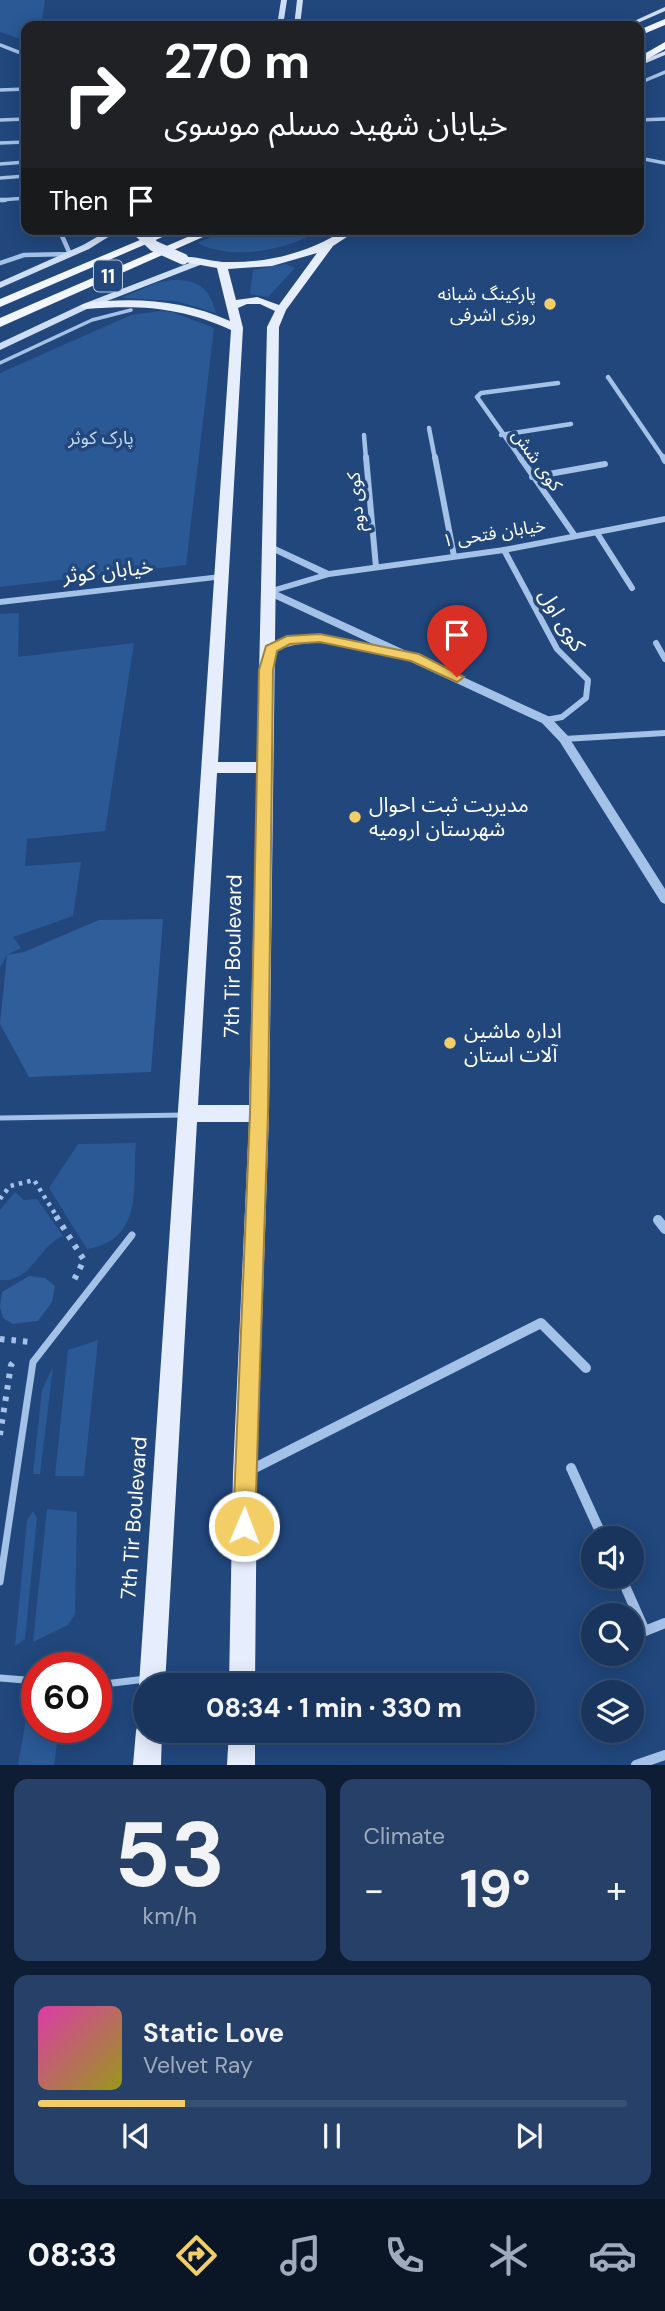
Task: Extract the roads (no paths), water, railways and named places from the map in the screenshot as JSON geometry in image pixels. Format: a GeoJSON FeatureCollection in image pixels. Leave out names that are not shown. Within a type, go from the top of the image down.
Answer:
{"type":"FeatureCollection","features":[{"type":"Feature","properties":{"kind":"highway"},"geometry":{"type":"LineString","coordinates":[[644,25],[665,20]]}},
{"type":"Feature","properties":{"kind":"highway"},"geometry":{"type":"LineString","coordinates":[[644,30],[665,20]]}},
{"type":"Feature","properties":{"kind":"highway"},"geometry":{"type":"LineString","coordinates":[[644,46],[665,37]]}},
{"type":"Feature","properties":{"kind":"highway"},"geometry":{"type":"LineString","coordinates":[[644,59],[665,44]]}},
{"type":"Feature","properties":{"kind":"highway","name":"11"},"geometry":{"type":"LineString","coordinates":[[0,303],[162,235]]}},
{"type":"Feature","properties":{"kind":"highway","name":"11"},"geometry":{"type":"LineString","coordinates":[[0,324],[202,235]]}},
{"type":"Feature","properties":{"kind":"main road"},"geometry":{"type":"LineString","coordinates":[[281,21],[284,0]]}},
{"type":"Feature","properties":{"kind":"main road"},"geometry":{"type":"LineString","coordinates":[[298,21],[300,0]]}},
{"type":"Feature","properties":{"kind":"main road"},"geometry":{"type":"LineString","coordinates":[[637,21],[665,9]]}},
{"type":"Feature","properties":{"kind":"main road"},"geometry":{"type":"LineString","coordinates":[[644,61],[665,53]]}},
{"type":"Feature","properties":{"kind":"main road"},"geometry":{"type":"LineString","coordinates":[[0,285],[106,235]]}},
{"type":"Feature","properties":{"kind":"main road"},"geometry":{"type":"LineString","coordinates":[[142,235],[154,246],[183,259],[222,266],[273,262],[329,244],[344,235]]}},
{"type":"Feature","properties":{"kind":"main road","name":"7th Tir Boulevard"},"geometry":{"type":"LineString","coordinates":[[242,1673],[245,1473],[259,1113],[273,327],[281,310],[329,244]]}},
{"type":"Feature","properties":{"kind":"main road"},"geometry":{"type":"LineString","coordinates":[[0,347],[86,306],[197,263]]}},
{"type":"Feature","properties":{"kind":"main road","name":"7th Tir Boulevard"},"geometry":{"type":"LineString","coordinates":[[153,1673],[237,328],[222,266]]}},
{"type":"Feature","properties":{"kind":"main road"},"geometry":{"type":"LineString","coordinates":[[233,306],[242,300],[255,299],[281,310]]}},
{"type":"Feature","properties":{"kind":"main road"},"geometry":{"type":"LineString","coordinates":[[86,306],[129,302],[170,304],[213,316],[237,328]]}},
{"type":"Feature","properties":{"kind":"main road"},"geometry":{"type":"LineString","coordinates":[[209,768],[264,767]]}},
{"type":"Feature","properties":{"kind":"main road"},"geometry":{"type":"LineString","coordinates":[[187,1114],[259,1113]]}},
{"type":"Feature","properties":{"kind":"main road"},"geometry":{"type":"LineString","coordinates":[[147,1765],[148,1743]]}},
{"type":"Feature","properties":{"kind":"main road"},"geometry":{"type":"LineString","coordinates":[[241,1765],[242,1743]]}},
{"type":"Feature","properties":{"kind":"street"},"geometry":{"type":"LineString","coordinates":[[0,45],[21,53]]}},
{"type":"Feature","properties":{"kind":"street"},"geometry":{"type":"LineString","coordinates":[[644,81],[665,72]]}},
{"type":"Feature","properties":{"kind":"street"},"geometry":{"type":"LineString","coordinates":[[0,90],[21,89]]}},
{"type":"Feature","properties":{"kind":"street"},"geometry":{"type":"LineString","coordinates":[[0,120],[21,119]]}},
{"type":"Feature","properties":{"kind":"street"},"geometry":{"type":"LineString","coordinates":[[644,120],[665,119]]}},
{"type":"Feature","properties":{"kind":"street"},"geometry":{"type":"LineString","coordinates":[[0,143],[21,142]]}},
{"type":"Feature","properties":{"kind":"street"},"geometry":{"type":"LineString","coordinates":[[644,159],[665,163]]}},
{"type":"Feature","properties":{"kind":"street"},"geometry":{"type":"LineString","coordinates":[[0,164],[21,162]]}},
{"type":"Feature","properties":{"kind":"street"},"geometry":{"type":"LineString","coordinates":[[0,178],[21,176]]}},
{"type":"Feature","properties":{"kind":"street"},"geometry":{"type":"LineString","coordinates":[[0,200],[21,198]]}},
{"type":"Feature","properties":{"kind":"street"},"geometry":{"type":"LineString","coordinates":[[0,263],[24,255],[70,254],[62,235]]}},
{"type":"Feature","properties":{"kind":"street"},"geometry":{"type":"LineString","coordinates":[[608,377],[665,461]]}},
{"type":"Feature","properties":{"kind":"street","name":"کوی شش"},"geometry":{"type":"LineString","coordinates":[[558,383],[478,395],[502,435],[575,536]]}},
{"type":"Feature","properties":{"kind":"street"},"geometry":{"type":"LineString","coordinates":[[502,435],[571,424]]}},
{"type":"Feature","properties":{"kind":"street"},"geometry":{"type":"LineString","coordinates":[[429,428],[454,556]]}},
{"type":"Feature","properties":{"kind":"street","name":"کوی دوم"},"geometry":{"type":"LineString","coordinates":[[365,435],[376,567]]}},
{"type":"Feature","properties":{"kind":"street"},"geometry":{"type":"LineString","coordinates":[[532,477],[605,464]]}},
{"type":"Feature","properties":{"kind":"street","name":"خیابان فتحی ۱"},"geometry":{"type":"LineString","coordinates":[[269,592],[328,574],[504,550],[665,519]]}},
{"type":"Feature","properties":{"kind":"street"},"geometry":{"type":"LineString","coordinates":[[597,533],[632,588]]}},
{"type":"Feature","properties":{"kind":"street"},"geometry":{"type":"LineString","coordinates":[[268,546],[328,574]]}},
{"type":"Feature","properties":{"kind":"street","name":"کوی اول"},"geometry":{"type":"LineString","coordinates":[[504,550],[557,649],[588,680],[586,698],[562,717],[546,720]]}},
{"type":"Feature","properties":{"kind":"street","name":"خیابان کوثر"},"geometry":{"type":"LineString","coordinates":[[0,602],[220,577]]}},
{"type":"Feature","properties":{"kind":"street"},"geometry":{"type":"LineString","coordinates":[[269,592],[546,720],[564,739],[665,900]]}},
{"type":"Feature","properties":{"kind":"street"},"geometry":{"type":"LineString","coordinates":[[266,670],[271,649],[287,640],[320,638],[414,657]]}},
{"type":"Feature","properties":{"kind":"street"},"geometry":{"type":"LineString","coordinates":[[656,643],[665,659]]}},
{"type":"Feature","properties":{"kind":"street"},"geometry":{"type":"LineString","coordinates":[[564,739],[665,733]]}},
{"type":"Feature","properties":{"kind":"street"},"geometry":{"type":"LineString","coordinates":[[658,1220],[665,1229]]}},
{"type":"Feature","properties":{"kind":"street"},"geometry":{"type":"LineString","coordinates":[[245,1473],[541,1323],[586,1368]]}},
{"type":"Feature","properties":{"kind":"street"},"geometry":{"type":"LineString","coordinates":[[571,1468],[598,1526]]}},
{"type":"Feature","properties":{"kind":"street"},"geometry":{"type":"LineString","coordinates":[[626,1589],[645,1631],[665,1623]]}},
{"type":"Feature","properties":{"kind":"street"},"geometry":{"type":"LineString","coordinates":[[636,1765],[665,1755]]}},
{"type":"Feature","properties":{"kind":"lane"},"geometry":{"type":"LineString","coordinates":[[0,363],[92,320],[131,310]]}},
{"type":"Feature","properties":{"kind":"lane"},"geometry":{"type":"LineString","coordinates":[[0,1118],[187,1114]]}},
{"type":"Feature","properties":{"kind":"lane"},"geometry":{"type":"LineString","coordinates":[[0,1582],[33,1362],[132,1235]]}},
{"type":"Feature","properties":{"kind":"lane"},"geometry":{"type":"LineString","coordinates":[[0,1678],[21,1680]]}},
{"type":"Feature","properties":{"kind":"lane"},"geometry":{"type":"LineString","coordinates":[[112,1684],[133,1683]]}},
{"type":"Feature","properties":{"kind":"place","name":"پارکینگ شبانه روزی اشرفی"},"geometry":{"type":"Point","coordinates":[550,304]}},
{"type":"Feature","properties":{"kind":"place","name":"مدیریت ثبت احوال شهرستان ارومیه"},"geometry":{"type":"Point","coordinates":[355,817]}},
{"type":"Feature","properties":{"kind":"place","name":"اداره ماشین آلات استان"},"geometry":{"type":"Point","coordinates":[450,1043]}},
{"type":"Feature","properties":{"kind":"park label","name":"پارک کوثر"},"geometry":{"type":"Point","coordinates":[101,438]}}]}
